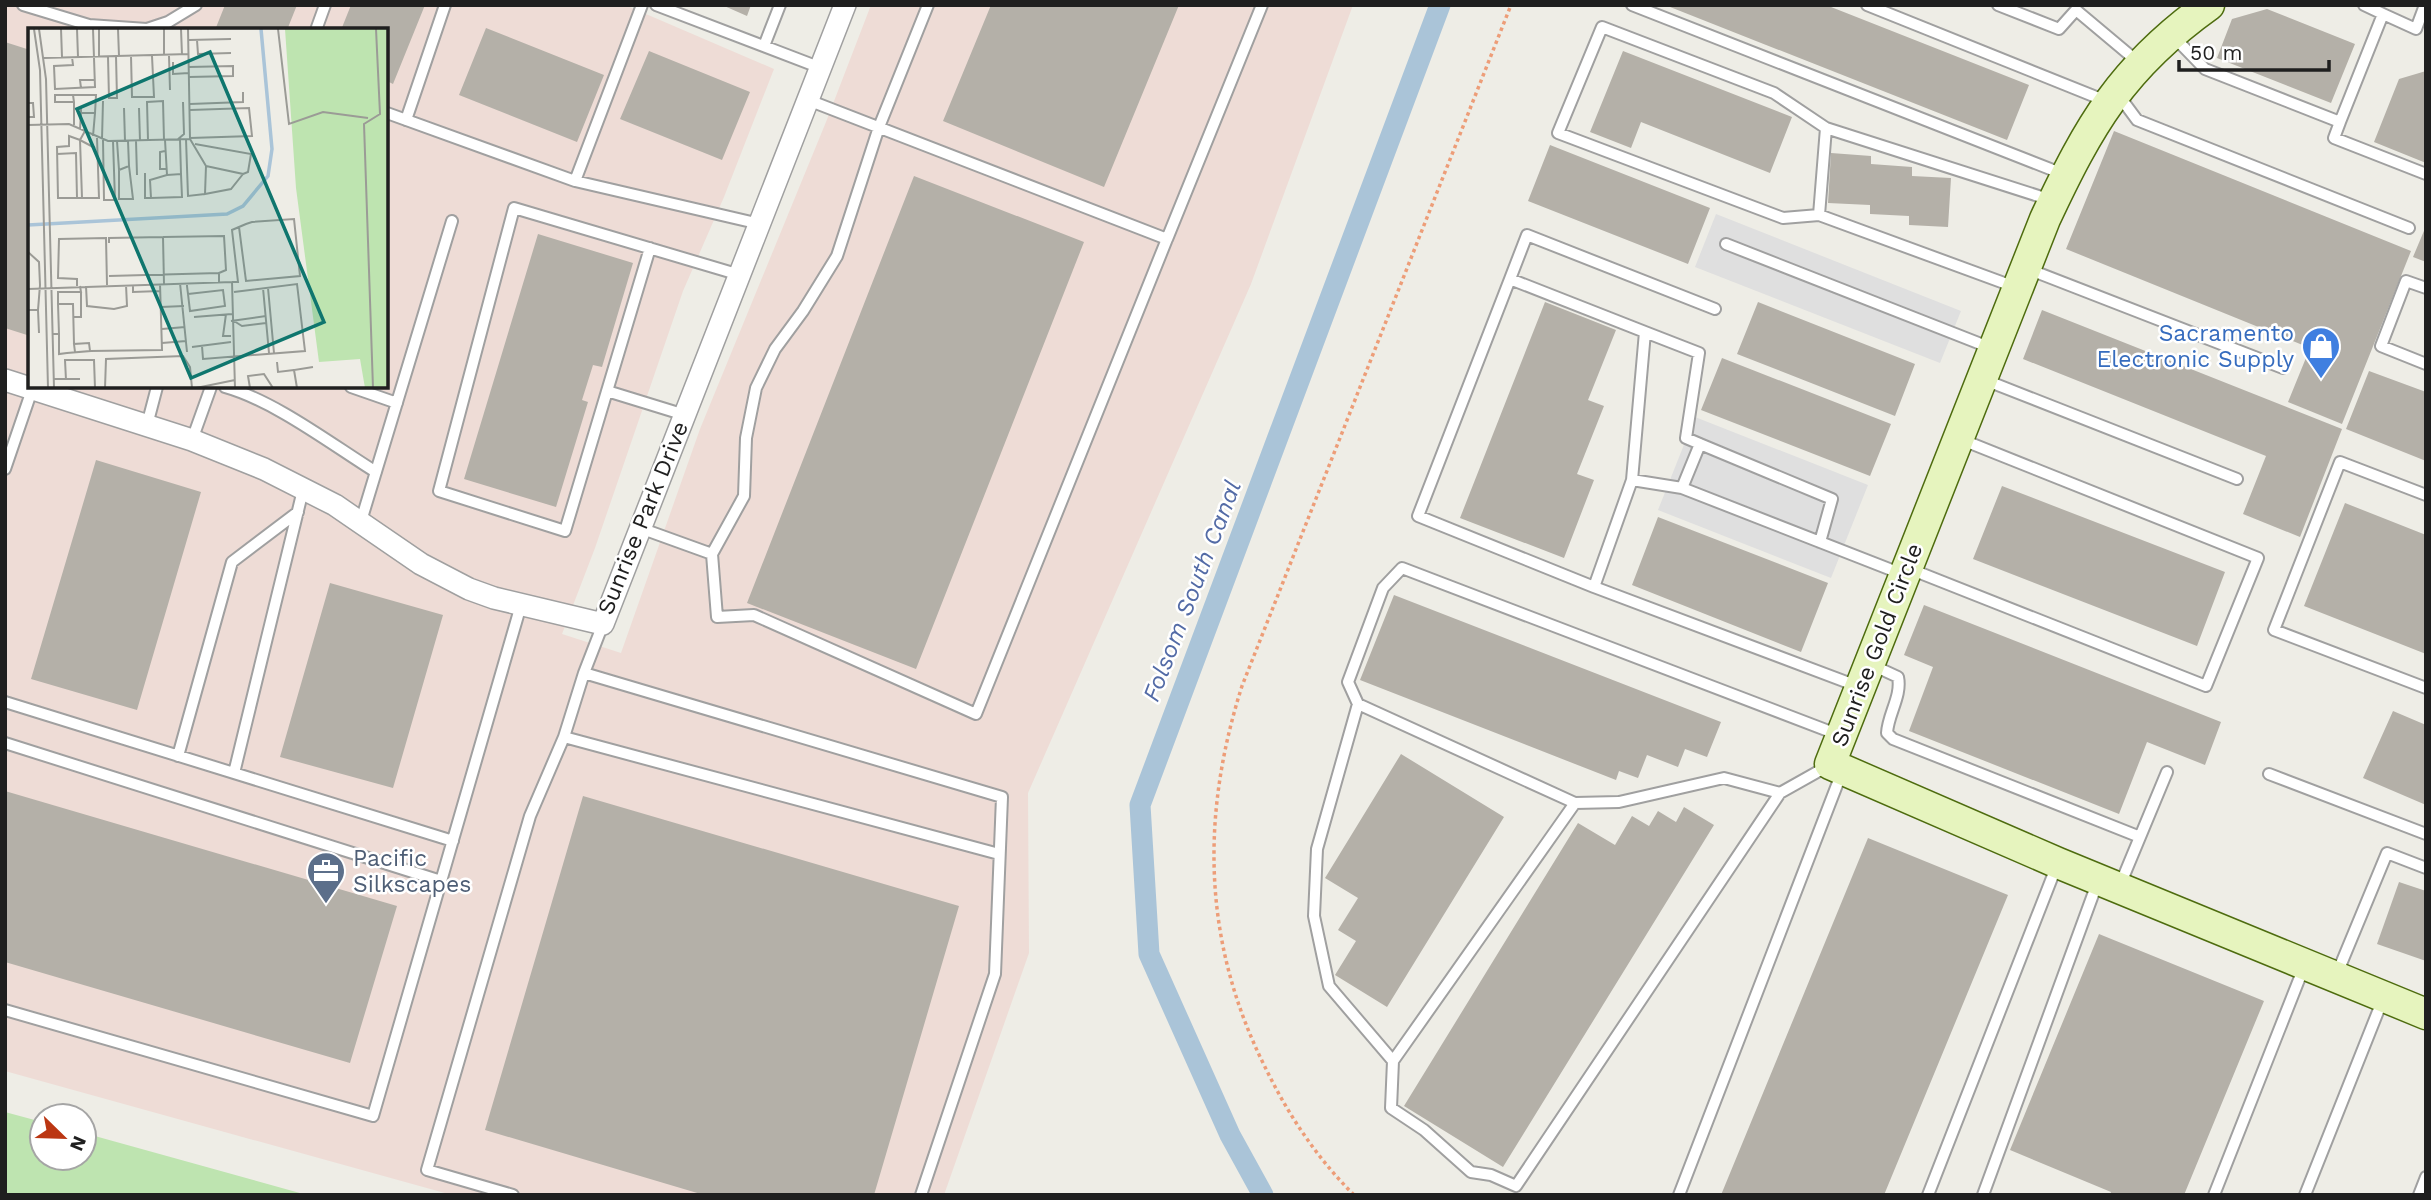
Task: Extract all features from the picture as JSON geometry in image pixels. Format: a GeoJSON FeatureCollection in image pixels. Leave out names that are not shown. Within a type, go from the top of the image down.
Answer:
{"type":"FeatureCollection","features":[{"type":"Feature","properties":{"kind":"street","name":"Sunrise Park Drive"},"geometry":{"type":"LineString","coordinates":[[36,388],[192,440],[264,469],[335,505],[421,564],[494,598],[603,624],[845,5]]}},
{"type":"Feature","properties":{"kind":"street","name":"Sunrise Gold Circle"},"geometry":{"type":"LineString","coordinates":[[2209,5],[2171,34],[2112,96],[2086,135],[2060,188],[1865,676],[1842,736],[1837,767],[2058,863],[2426,1014]]}},
{"type":"Feature","properties":{"kind":"street","name":"Sunrise Park Drive"},"geometry":{"type":"LineString","coordinates":[[5,380],[28,386]]}},
{"type":"Feature","properties":{"kind":"lane"},"geometry":{"type":"LineString","coordinates":[[23,5],[89,25],[133,28]]}},
{"type":"Feature","properties":{"kind":"lane"},"geometry":{"type":"LineString","coordinates":[[151,28],[168,22],[196,5]]}},
{"type":"Feature","properties":{"kind":"lane"},"geometry":{"type":"LineString","coordinates":[[317,28],[325,5]]}},
{"type":"Feature","properties":{"kind":"lane"},"geometry":{"type":"LineString","coordinates":[[406,120],[445,5]]}},
{"type":"Feature","properties":{"kind":"lane"},"geometry":{"type":"LineString","coordinates":[[575,181],[642,5]]}},
{"type":"Feature","properties":{"kind":"lane"},"geometry":{"type":"LineString","coordinates":[[656,5],[821,68]]}},
{"type":"Feature","properties":{"kind":"lane"},"geometry":{"type":"LineString","coordinates":[[764,46],[779,5]]}},
{"type":"Feature","properties":{"kind":"lane"},"geometry":{"type":"LineString","coordinates":[[928,5],[879,127],[837,256],[803,311],[775,349],[756,388],[746,439],[744,496],[712,554],[717,617],[754,615],[976,714],[1262,5]]}},
{"type":"Feature","properties":{"kind":"lane"},"geometry":{"type":"LineString","coordinates":[[1632,5],[2060,188]]}},
{"type":"Feature","properties":{"kind":"lane"},"geometry":{"type":"LineString","coordinates":[[1867,5],[2112,96],[2137,120],[2409,228]]}},
{"type":"Feature","properties":{"kind":"lane"},"geometry":{"type":"LineString","coordinates":[[1998,5],[2059,29],[2079,8],[2140,64]]}},
{"type":"Feature","properties":{"kind":"lane"},"geometry":{"type":"LineString","coordinates":[[2364,5],[2416,29],[2425,5]]}},
{"type":"Feature","properties":{"kind":"lane"},"geometry":{"type":"LineString","coordinates":[[2383,14],[2334,138],[2426,174]]}},
{"type":"Feature","properties":{"kind":"lane"},"geometry":{"type":"LineString","coordinates":[[2060,188],[1825,128],[1774,93],[1602,27],[1558,133],[1783,218],[1819,215],[2022,278],[2283,368]]}},
{"type":"Feature","properties":{"kind":"lane"},"geometry":{"type":"LineString","coordinates":[[2171,34],[2204,69],[2340,122]]}},
{"type":"Feature","properties":{"kind":"lane"},"geometry":{"type":"LineString","coordinates":[[808,100],[1167,239]]}},
{"type":"Feature","properties":{"kind":"lane"},"geometry":{"type":"LineString","coordinates":[[388,113],[575,181],[760,223]]}},
{"type":"Feature","properties":{"kind":"lane"},"geometry":{"type":"LineString","coordinates":[[1819,215],[1825,128]]}},
{"type":"Feature","properties":{"kind":"lane"},"geometry":{"type":"LineString","coordinates":[[649,248],[565,531],[439,491],[514,208],[649,248],[740,275]]}},
{"type":"Feature","properties":{"kind":"lane"},"geometry":{"type":"LineString","coordinates":[[361,521],[452,221]]}},
{"type":"Feature","properties":{"kind":"lane"},"geometry":{"type":"LineString","coordinates":[[1715,309],[1527,235],[1418,516],[1594,587],[1865,676],[1898,677],[1900,686],[1887,723],[1887,733],[1894,739],[2140,837]]}},
{"type":"Feature","properties":{"kind":"lane"},"geometry":{"type":"LineString","coordinates":[[1726,244],[1994,349]]}},
{"type":"Feature","properties":{"kind":"lane"},"geometry":{"type":"LineString","coordinates":[[1510,279],[1699,353],[1686,438],[1832,499],[1820,542]]}},
{"type":"Feature","properties":{"kind":"lane"},"geometry":{"type":"LineString","coordinates":[[2426,288],[2406,281],[2381,346],[2426,364]]}},
{"type":"Feature","properties":{"kind":"lane"},"geometry":{"type":"LineString","coordinates":[[1594,587],[1632,480],[1645,332]]}},
{"type":"Feature","properties":{"kind":"lane"},"geometry":{"type":"LineString","coordinates":[[1982,379],[2237,480]]}},
{"type":"Feature","properties":{"kind":"lane"},"geometry":{"type":"LineString","coordinates":[[5,469],[33,388]]}},
{"type":"Feature","properties":{"kind":"lane"},"geometry":{"type":"LineString","coordinates":[[147,425],[157,388]]}},
{"type":"Feature","properties":{"kind":"lane"},"geometry":{"type":"LineString","coordinates":[[192,440],[211,388]]}},
{"type":"Feature","properties":{"kind":"lane"},"geometry":{"type":"LineString","coordinates":[[229,388],[244,392],[274,408],[376,472]]}},
{"type":"Feature","properties":{"kind":"lane"},"geometry":{"type":"LineString","coordinates":[[354,388],[397,403]]}},
{"type":"Feature","properties":{"kind":"lane"},"geometry":{"type":"LineString","coordinates":[[607,391],[685,415]]}},
{"type":"Feature","properties":{"kind":"lane"},"geometry":{"type":"LineString","coordinates":[[1632,480],[1682,488],[2206,686],[2258,558],[1958,439]]}},
{"type":"Feature","properties":{"kind":"lane"},"geometry":{"type":"LineString","coordinates":[[1682,488],[1700,444]]}},
{"type":"Feature","properties":{"kind":"lane"},"geometry":{"type":"LineString","coordinates":[[2426,495],[2340,462],[2274,629],[2426,688]]}},
{"type":"Feature","properties":{"kind":"lane"},"geometry":{"type":"LineString","coordinates":[[234,773],[303,490]]}},
{"type":"Feature","properties":{"kind":"lane"},"geometry":{"type":"LineString","coordinates":[[178,756],[233,562],[298,512]]}},
{"type":"Feature","properties":{"kind":"lane"},"geometry":{"type":"LineString","coordinates":[[640,528],[712,554]]}},
{"type":"Feature","properties":{"kind":"lane"},"geometry":{"type":"LineString","coordinates":[[1393,1061],[1329,986],[1314,916],[1317,849],[1358,704],[1348,682],[1383,588],[1402,568],[1842,736]]}},
{"type":"Feature","properties":{"kind":"lane"},"geometry":{"type":"LineString","coordinates":[[5,1010],[373,1115],[521,605]]}},
{"type":"Feature","properties":{"kind":"lane"},"geometry":{"type":"LineString","coordinates":[[513,1195],[428,1170],[530,817],[564,737],[603,624]]}},
{"type":"Feature","properties":{"kind":"lane"},"geometry":{"type":"LineString","coordinates":[[584,673],[1002,797],[995,974],[920,1195]]}},
{"type":"Feature","properties":{"kind":"lane"},"geometry":{"type":"LineString","coordinates":[[5,702],[453,841]]}},
{"type":"Feature","properties":{"kind":"lane"},"geometry":{"type":"LineString","coordinates":[[1358,704],[1575,803],[1619,802],[1724,778],[1780,793]]}},
{"type":"Feature","properties":{"kind":"lane"},"geometry":{"type":"LineString","coordinates":[[564,737],[999,854]]}},
{"type":"Feature","properties":{"kind":"lane"},"geometry":{"type":"LineString","coordinates":[[5,743],[441,881]]}},
{"type":"Feature","properties":{"kind":"lane"},"geometry":{"type":"LineString","coordinates":[[1575,803],[1393,1061],[1391,1108],[1424,1130],[1471,1172],[1491,1175],[1516,1186],[1780,793],[1837,767]]}},
{"type":"Feature","properties":{"kind":"lane"},"geometry":{"type":"LineString","coordinates":[[1679,1195],[1837,767]]}},
{"type":"Feature","properties":{"kind":"lane"},"geometry":{"type":"LineString","coordinates":[[1983,1195],[2109,883],[2140,837],[2167,772]]}},
{"type":"Feature","properties":{"kind":"lane"},"geometry":{"type":"LineString","coordinates":[[2269,774],[2426,834]]}},
{"type":"Feature","properties":{"kind":"lane"},"geometry":{"type":"LineString","coordinates":[[2336,976],[2387,853],[2426,868]]}},
{"type":"Feature","properties":{"kind":"lane"},"geometry":{"type":"LineString","coordinates":[[1928,1195],[2058,863]]}},
{"type":"Feature","properties":{"kind":"lane"},"geometry":{"type":"LineString","coordinates":[[2214,1195],[2305,964]]}},
{"type":"Feature","properties":{"kind":"lane"},"geometry":{"type":"LineString","coordinates":[[2305,1195],[2383,998]]}},
{"type":"Feature","properties":{"kind":"lane"},"geometry":{"type":"LineString","coordinates":[[2419,1195],[2426,1178]]}},
{"type":"Feature","properties":{"kind":"path"},"geometry":{"type":"LineString","coordinates":[[1354,1195],[1330,1171],[1284,1106],[1251,1040],[1231,986],[1214,883],[1214,819],[1221,763],[1242,686],[1511,5]]}},
{"type":"Feature","properties":{"kind":"shaded area"},"geometry":{"type":"Polygon","coordinates":[[[5,5],[625,5],[774,69],[724,197],[683,291],[595,548],[562,634],[621,653],[700,429],[871,5],[1353,5],[1251,284],[1028,793],[1029,953],[944,1195],[452,1195],[5,1071],[5,5]]]}},
{"type":"Feature","properties":{"kind":"shaded area"},"geometry":{"type":"Polygon","coordinates":[[[1716,214],[1961,311],[1940,363],[1695,267],[1716,214]]]}},
{"type":"Feature","properties":{"kind":"shaded area"},"geometry":{"type":"Polygon","coordinates":[[[1695,417],[1868,485],[1831,578],[1658,510],[1695,417]]]}},
{"type":"Feature","properties":{"kind":"green space"},"geometry":{"type":"Polygon","coordinates":[[[5,1112],[28,1118],[28,1172],[98,1172],[98,1137],[307,1195],[5,1195],[5,1112]]]}},
{"type":"Feature","properties":{"kind":"building"},"geometry":{"type":"Polygon","coordinates":[[[225,5],[297,5],[288,28],[216,28],[225,5]]]}},
{"type":"Feature","properties":{"kind":"building"},"geometry":{"type":"Polygon","coordinates":[[[351,5],[425,5],[393,84],[388,82],[388,28],[342,28],[351,5]]]}},
{"type":"Feature","properties":{"kind":"building"},"geometry":{"type":"Polygon","coordinates":[[[722,5],[751,5],[747,16],[722,5]]]}},
{"type":"Feature","properties":{"kind":"building"},"geometry":{"type":"Polygon","coordinates":[[[991,5],[1179,5],[1104,187],[943,121],[991,5]]]}},
{"type":"Feature","properties":{"kind":"building"},"geometry":{"type":"Polygon","coordinates":[[[1665,5],[1826,5],[2029,85],[2007,140],[1665,5]]]}},
{"type":"Feature","properties":{"kind":"building"},"geometry":{"type":"Polygon","coordinates":[[[2267,9],[2355,44],[2331,103],[2217,58],[2232,19],[2267,9]]]}},
{"type":"Feature","properties":{"kind":"building"},"geometry":{"type":"Polygon","coordinates":[[[486,28],[604,75],[577,142],[459,95],[486,28]]]}},
{"type":"Feature","properties":{"kind":"building"},"geometry":{"type":"Polygon","coordinates":[[[5,42],[28,49],[28,333],[27,335],[5,328],[5,42]]]}},
{"type":"Feature","properties":{"kind":"building"},"geometry":{"type":"Polygon","coordinates":[[[649,51],[750,92],[722,160],[620,119],[649,51]]]}},
{"type":"Feature","properties":{"kind":"building"},"geometry":{"type":"Polygon","coordinates":[[[1623,51],[1792,117],[1770,173],[1641,122],[1631,148],[1590,132],[1623,51]]]}},
{"type":"Feature","properties":{"kind":"building"},"geometry":{"type":"Polygon","coordinates":[[[2426,71],[2426,163],[2374,142],[2399,79],[2426,71]]]}},
{"type":"Feature","properties":{"kind":"building"},"geometry":{"type":"Polygon","coordinates":[[[2114,131],[2411,251],[2342,424],[2288,402],[2310,348],[2066,249],[2114,131]]]}},
{"type":"Feature","properties":{"kind":"building"},"geometry":{"type":"Polygon","coordinates":[[[1550,145],[1710,208],[1688,264],[1528,201],[1550,145]]]}},
{"type":"Feature","properties":{"kind":"building"},"geometry":{"type":"Polygon","coordinates":[[[1831,153],[1871,156],[1871,164],[1912,167],[1912,176],[1951,178],[1948,227],[1909,225],[1909,216],[1870,214],[1870,205],[1828,203],[1831,153]]]}},
{"type":"Feature","properties":{"kind":"building"},"geometry":{"type":"Polygon","coordinates":[[[914,176],[1084,242],[916,669],[747,603],[914,176]]]}},
{"type":"Feature","properties":{"kind":"building"},"geometry":{"type":"Polygon","coordinates":[[[2426,226],[2426,262],[2413,257],[2426,226]]]}},
{"type":"Feature","properties":{"kind":"building"},"geometry":{"type":"Polygon","coordinates":[[[538,234],[633,263],[602,367],[593,365],[582,400],[588,402],[556,507],[464,479],[538,234]]]}},
{"type":"Feature","properties":{"kind":"building"},"geometry":{"type":"Polygon","coordinates":[[[1545,302],[1616,330],[1588,400],[1604,406],[1577,474],[1594,480],[1564,558],[1460,518],[1545,302]]]}},
{"type":"Feature","properties":{"kind":"building"},"geometry":{"type":"Polygon","coordinates":[[[1758,302],[1915,364],[1895,416],[1737,354],[1758,302]]]}},
{"type":"Feature","properties":{"kind":"building"},"geometry":{"type":"Polygon","coordinates":[[[2042,310],[2342,429],[2300,537],[2243,514],[2266,456],[2023,359],[2042,310]]]}},
{"type":"Feature","properties":{"kind":"building"},"geometry":{"type":"Polygon","coordinates":[[[1722,358],[1891,424],[1870,476],[1701,410],[1722,358]]]}},
{"type":"Feature","properties":{"kind":"building"},"geometry":{"type":"Polygon","coordinates":[[[2369,371],[2426,392],[2426,461],[2346,429],[2369,371]]]}},
{"type":"Feature","properties":{"kind":"building"},"geometry":{"type":"Polygon","coordinates":[[[96,460],[201,492],[137,710],[31,679],[96,460]]]}},
{"type":"Feature","properties":{"kind":"building"},"geometry":{"type":"Polygon","coordinates":[[[2002,486],[2225,572],[2197,646],[1973,559],[2002,486]]]}},
{"type":"Feature","properties":{"kind":"building"},"geometry":{"type":"Polygon","coordinates":[[[2345,503],[2426,535],[2426,654],[2304,606],[2345,503]]]}},
{"type":"Feature","properties":{"kind":"building"},"geometry":{"type":"Polygon","coordinates":[[[1658,517],[1828,583],[1801,652],[1632,585],[1658,517]]]}},
{"type":"Feature","properties":{"kind":"building"},"geometry":{"type":"Polygon","coordinates":[[[330,583],[443,615],[393,788],[280,757],[330,583]]]}},
{"type":"Feature","properties":{"kind":"building"},"geometry":{"type":"Polygon","coordinates":[[[1394,595],[1721,722],[1707,757],[1685,749],[1678,767],[1647,755],[1638,778],[1619,771],[1616,780],[1360,680],[1394,595]]]}},
{"type":"Feature","properties":{"kind":"building"},"geometry":{"type":"Polygon","coordinates":[[[1924,605],[2221,722],[2205,765],[2147,742],[2119,814],[1909,731],[1933,667],[1904,655],[1924,605]]]}},
{"type":"Feature","properties":{"kind":"building"},"geometry":{"type":"Polygon","coordinates":[[[2393,711],[2426,725],[2426,805],[2363,778],[2393,711]]]}},
{"type":"Feature","properties":{"kind":"building"},"geometry":{"type":"Polygon","coordinates":[[[1401,754],[1504,817],[1387,1007],[1335,975],[1356,941],[1338,930],[1358,898],[1325,878],[1401,754]]]}},
{"type":"Feature","properties":{"kind":"building"},"geometry":{"type":"Polygon","coordinates":[[[5,791],[397,906],[350,1063],[5,962],[5,791]]]}},
{"type":"Feature","properties":{"kind":"building"},"geometry":{"type":"Polygon","coordinates":[[[583,796],[959,906],[874,1195],[704,1195],[485,1130],[583,796]]]}},
{"type":"Feature","properties":{"kind":"building"},"geometry":{"type":"Polygon","coordinates":[[[1684,807],[1714,825],[1503,1167],[1404,1106],[1578,823],[1615,845],[1632,816],[1649,826],[1658,811],[1676,822],[1684,807]]]}},
{"type":"Feature","properties":{"kind":"building"},"geometry":{"type":"Polygon","coordinates":[[[1868,838],[2008,895],[1884,1195],[1721,1195],[1868,838]]]}},
{"type":"Feature","properties":{"kind":"building"},"geometry":{"type":"Polygon","coordinates":[[[2399,882],[2426,891],[2426,961],[2377,944],[2399,882]]]}},
{"type":"Feature","properties":{"kind":"building"},"geometry":{"type":"Polygon","coordinates":[[[2099,934],[2264,1001],[2184,1195],[2110,1195],[2111,1192],[2010,1150],[2099,934]]]}},
{"type":"Feature","properties":{"kind":"waterway","name":"Folsom South Canal"},"geometry":{"type":"LineString","coordinates":[[1263,1195],[1230,1135],[1149,954],[1140,805],[1440,5]]}},
{"type":"Feature","properties":{"kind":"place","name":"Sacramento Electronic Supply"},"geometry":{"type":"Point","coordinates":[2321,380]}},
{"type":"Feature","properties":{"kind":"place","name":"Pacific Silkscapes"},"geometry":{"type":"Point","coordinates":[326,905]}}]}
